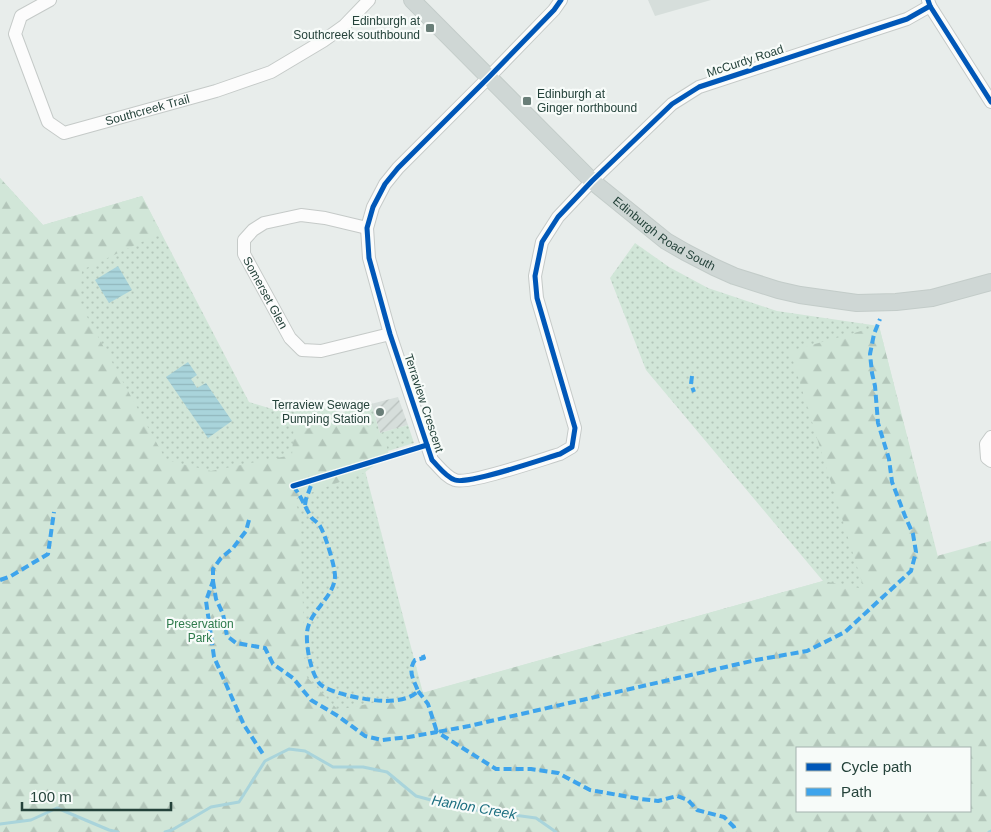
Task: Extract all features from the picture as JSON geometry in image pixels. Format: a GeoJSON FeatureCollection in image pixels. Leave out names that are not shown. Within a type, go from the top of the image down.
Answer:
{"type":"FeatureCollection","features":[{"type":"Feature","properties":{"kind":"main road","name":"Edinburgh Road South"},"geometry":{"type":"LineString","coordinates":[[412,0],[592,180],[666,241],[734,276],[800,295],[857,303],[896,302],[932,298],[991,282]]}},
{"type":"Feature","properties":{"kind":"street","name":"Southcreek Trail"},"geometry":{"type":"LineString","coordinates":[[50,0],[21,16],[15,34],[48,122],[64,133],[216,91],[271,72],[344,26],[370,0]]}},
{"type":"Feature","properties":{"kind":"street","name":"Terraview Crescent"},"geometry":{"type":"LineString","coordinates":[[561,0],[554,10],[489,78],[398,168],[385,184],[373,207],[367,228],[369,258],[390,334],[432,460],[443,472],[456,481],[475,480],[560,454],[572,447],[575,428],[537,298],[535,276],[542,242],[558,217],[592,180]]}},
{"type":"Feature","properties":{"kind":"street"},"geometry":{"type":"LineString","coordinates":[[929,3],[991,102]]}},
{"type":"Feature","properties":{"kind":"street","name":"McCurdy Road"},"geometry":{"type":"LineString","coordinates":[[592,180],[672,104],[698,87],[907,19],[929,3]]}},
{"type":"Feature","properties":{"kind":"street","name":"Somerset Glen"},"geometry":{"type":"LineString","coordinates":[[367,228],[325,218],[301,215],[264,224],[253,230],[244,240],[244,254],[290,338],[302,350],[321,351],[390,334]]}},
{"type":"Feature","properties":{"kind":"street"},"geometry":{"type":"LineString","coordinates":[[991,437],[986,444],[987,458],[991,461]]}},
{"type":"Feature","properties":{"kind":"shaded area"},"geometry":{"type":"Polygon","coordinates":[[[648,0],[711,0],[655,16],[648,0]]]}},
{"type":"Feature","properties":{"kind":"shaded area"},"geometry":{"type":"Polygon","coordinates":[[[398,397],[408,425],[380,433],[371,404],[398,397]]]}},
{"type":"Feature","properties":{"kind":"green space","name":"Preservation Park"},"geometry":{"type":"Polygon","coordinates":[[[0,178],[43,225],[142,196],[249,402],[272,409],[329,416],[371,404],[380,433],[408,425],[414,443],[362,459],[423,693],[823,581],[646,370],[610,278],[635,243],[669,267],[708,288],[777,311],[879,326],[938,557],[991,832],[0,832],[0,178]]]}},
{"type":"Feature","properties":{"kind":"green space","name":"Preservation Park"},"geometry":{"type":"Polygon","coordinates":[[[0,178],[43,225],[142,196],[161,233],[82,270],[80,304],[166,460],[211,471],[292,455],[295,407],[305,403],[343,413],[383,435],[389,454],[364,473],[294,499],[299,512],[306,676],[338,710],[422,693],[823,581],[864,589],[790,351],[879,326],[937,556],[991,541],[991,832],[0,832],[0,178]]]}},
{"type":"Feature","properties":{"kind":"water"},"geometry":{"type":"Polygon","coordinates":[[[118,266],[132,290],[109,303],[95,280],[118,266]]]}},
{"type":"Feature","properties":{"kind":"water"},"geometry":{"type":"Polygon","coordinates":[[[188,362],[197,375],[191,379],[197,388],[206,383],[232,421],[208,438],[166,377],[188,362]]]}},
{"type":"Feature","properties":{"kind":"waterway","name":"Hanlon Creek"},"geometry":{"type":"LineString","coordinates":[[165,832],[172,830],[211,807],[239,802],[265,761],[289,749],[305,751],[333,767],[363,767],[387,772],[416,796],[461,808],[536,818],[556,832]]}},
{"type":"Feature","properties":{"kind":"waterway","name":"Hanlon Creek"},"geometry":{"type":"LineString","coordinates":[[0,824],[31,820],[57,808],[118,832]]}},
{"type":"Feature","properties":{"kind":"marked path"},"geometry":{"type":"LineString","coordinates":[[418,691],[428,704],[437,732],[756,660],[807,651],[845,632],[911,571],[916,552],[913,534],[892,482],[889,459],[878,423],[870,354],[874,334],[880,319]]}},
{"type":"Feature","properties":{"kind":"marked path"},"geometry":{"type":"LineString","coordinates":[[692,376],[691,384],[694,392]]}},
{"type":"Feature","properties":{"kind":"marked path"},"geometry":{"type":"LineString","coordinates":[[305,505],[313,480]]}},
{"type":"Feature","properties":{"kind":"marked path"},"geometry":{"type":"LineString","coordinates":[[293,486],[311,517],[319,524],[322,530],[335,571],[334,584],[331,591],[308,625],[307,645],[310,660],[314,674],[320,684],[325,688],[342,694],[371,700],[394,701],[403,699],[418,691],[411,672],[415,660],[424,658],[422,653]]}},
{"type":"Feature","properties":{"kind":"marked path"},"geometry":{"type":"LineString","coordinates":[[0,580],[11,576],[48,554],[54,512]]}},
{"type":"Feature","properties":{"kind":"marked path"},"geometry":{"type":"LineString","coordinates":[[249,520],[246,531],[213,569],[213,581],[206,601],[214,657],[244,725],[263,754]]}},
{"type":"Feature","properties":{"kind":"marked path"},"geometry":{"type":"LineString","coordinates":[[213,581],[216,599],[223,614],[227,636],[236,643],[265,648],[273,664],[293,678],[311,700],[338,716],[365,736],[382,740],[437,732],[496,769],[531,769],[558,773],[590,790],[641,799],[658,801],[677,796],[688,800],[697,810],[724,817],[734,827],[736,832]]}},
{"type":"Feature","properties":{"kind":"cycle path"},"geometry":{"type":"LineString","coordinates":[[561,0],[554,10],[489,77],[398,168],[385,184],[373,207],[367,228],[369,258],[390,334],[432,460],[455,480],[463,481],[506,471],[560,454],[572,447],[575,428],[537,298],[535,276],[542,242],[558,217],[592,181],[672,104],[699,87],[907,19],[930,6]]}},
{"type":"Feature","properties":{"kind":"cycle path"},"geometry":{"type":"LineString","coordinates":[[928,0],[991,102]]}},
{"type":"Feature","properties":{"kind":"cycle path"},"geometry":{"type":"LineString","coordinates":[[293,486],[427,445]]}},
{"type":"Feature","properties":{"kind":"place","name":"Edinburgh at Southcreek southbound"},"geometry":{"type":"Point","coordinates":[430,28]}},
{"type":"Feature","properties":{"kind":"place","name":"Edinburgh at Ginger northbound"},"geometry":{"type":"Point","coordinates":[527,101]}},
{"type":"Feature","properties":{"kind":"place","name":"Terraview Sewage Pumping Station"},"geometry":{"type":"Point","coordinates":[380,412]}}]}
